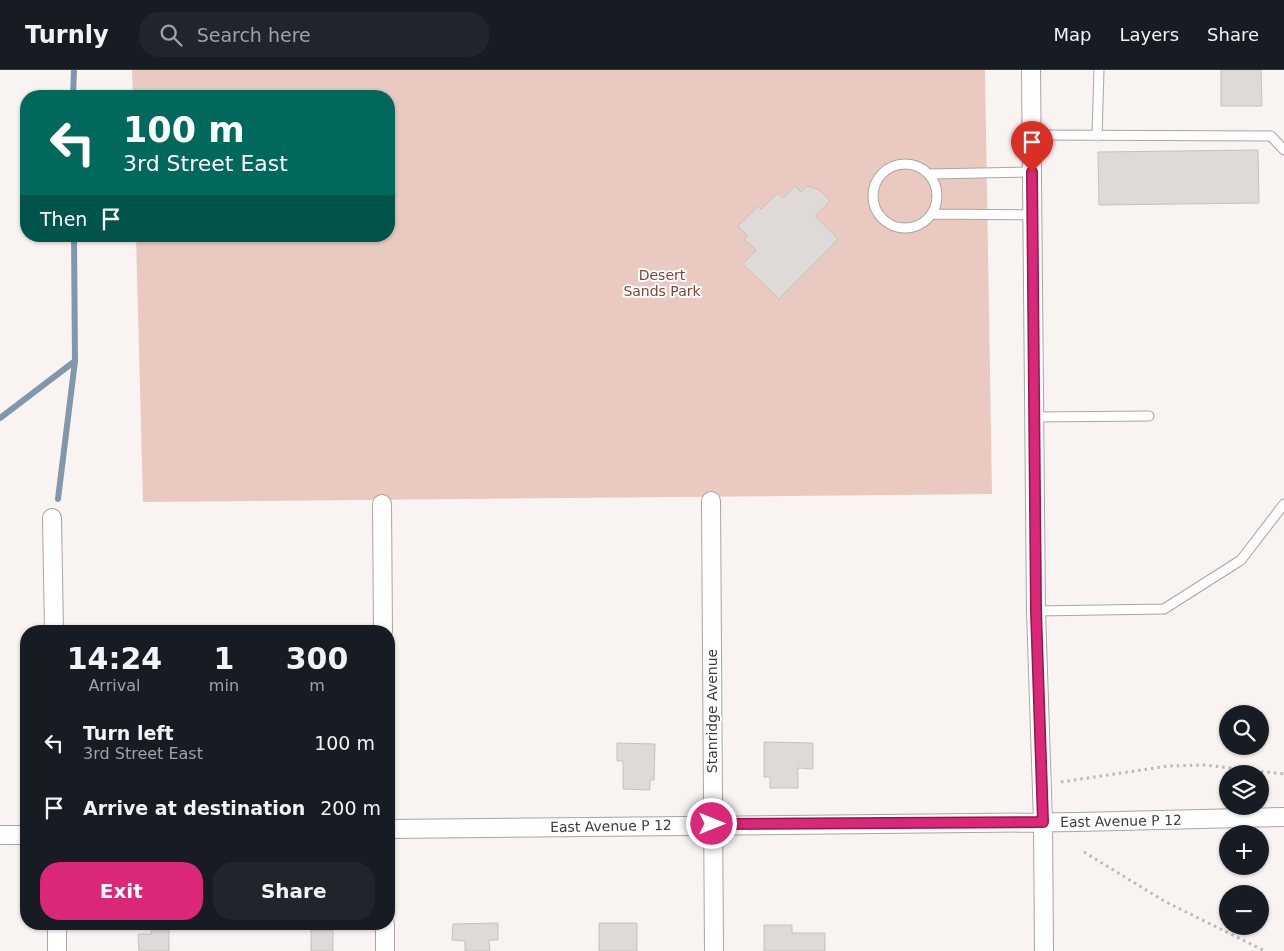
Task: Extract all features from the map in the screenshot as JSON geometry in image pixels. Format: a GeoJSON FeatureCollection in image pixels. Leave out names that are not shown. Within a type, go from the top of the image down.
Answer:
{"type":"FeatureCollection","features":[{"type":"Feature","properties":{"kind":"street"},"geometry":{"type":"LineString","coordinates":[[1031,70],[1036,611],[1043,822],[1044,951]]}},
{"type":"Feature","properties":{"kind":"street","name":"Stanridge Avenue"},"geometry":{"type":"LineString","coordinates":[[711,501],[714,951]]}},
{"type":"Feature","properties":{"kind":"street"},"geometry":{"type":"LineString","coordinates":[[382,504],[383,625]]}},
{"type":"Feature","properties":{"kind":"street"},"geometry":{"type":"LineString","coordinates":[[52,518],[54,625]]}},
{"type":"Feature","properties":{"kind":"street","name":"East Avenue P 12"},"geometry":{"type":"LineString","coordinates":[[395,829],[712,824],[1043,822],[1284,817]]}},
{"type":"Feature","properties":{"kind":"street"},"geometry":{"type":"LineString","coordinates":[[0,835],[20,835]]}},
{"type":"Feature","properties":{"kind":"street"},"geometry":{"type":"LineString","coordinates":[[57,930],[57,951]]}},
{"type":"Feature","properties":{"kind":"street"},"geometry":{"type":"LineString","coordinates":[[385,930],[385,951]]}},
{"type":"Feature","properties":{"kind":"lane"},"geometry":{"type":"LineString","coordinates":[[1097,136],[1099,70]]}},
{"type":"Feature","properties":{"kind":"lane"},"geometry":{"type":"LineString","coordinates":[[1031,135],[1271,136],[1284,150]]}},
{"type":"Feature","properties":{"kind":"lane"},"geometry":{"type":"LineString","coordinates":[[930,174],[937,194],[936,204],[932,214],[915,227],[904,228],[894,226],[884,221],[877,213],[872,198],[875,182],[881,173],[890,167],[900,164],[911,164],[930,174],[1032,172]]}},
{"type":"Feature","properties":{"kind":"lane"},"geometry":{"type":"LineString","coordinates":[[932,214],[1032,215]]}},
{"type":"Feature","properties":{"kind":"lane"},"geometry":{"type":"LineString","coordinates":[[1034,417],[1149,416]]}},
{"type":"Feature","properties":{"kind":"lane"},"geometry":{"type":"LineString","coordinates":[[1036,611],[1164,609],[1240,560],[1284,504]]}},
{"type":"Feature","properties":{"kind":"path"},"geometry":{"type":"LineString","coordinates":[[1042,784],[1177,766],[1204,765],[1284,774]]}},
{"type":"Feature","properties":{"kind":"path"},"geometry":{"type":"LineString","coordinates":[[1084,852],[1164,901],[1265,951]]}},
{"type":"Feature","properties":{"kind":"green space","name":"Desert Sands Park"},"geometry":{"type":"Polygon","coordinates":[[[132,70],[985,70],[992,494],[143,502],[136,242],[395,242],[395,90],[133,90],[132,70]]]}},
{"type":"Feature","properties":{"kind":"building"},"geometry":{"type":"Polygon","coordinates":[[[1221,70],[1261,70],[1262,106],[1221,106],[1221,70]]]}},
{"type":"Feature","properties":{"kind":"building"},"geometry":{"type":"Polygon","coordinates":[[[1258,150],[1259,203],[1099,205],[1098,152],[1258,150]]]}},
{"type":"Feature","properties":{"kind":"building"},"geometry":{"type":"Polygon","coordinates":[[[795,186],[801,192],[807,186],[818,189],[830,201],[815,216],[838,239],[779,299],[743,264],[756,250],[744,239],[747,235],[738,226],[758,206],[761,209],[778,193],[783,198],[795,186]]]}},
{"type":"Feature","properties":{"kind":"building"},"geometry":{"type":"Polygon","coordinates":[[[764,742],[813,743],[813,769],[798,768],[798,788],[770,788],[770,777],[764,777],[764,742]]]}},
{"type":"Feature","properties":{"kind":"building"},"geometry":{"type":"Polygon","coordinates":[[[617,743],[655,744],[654,780],[650,780],[650,790],[623,789],[623,761],[617,761],[617,743]]]}},
{"type":"Feature","properties":{"kind":"building"},"geometry":{"type":"Polygon","coordinates":[[[498,923],[498,940],[489,940],[490,951],[465,951],[465,941],[452,940],[453,924],[498,923]]]}},
{"type":"Feature","properties":{"kind":"building"},"geometry":{"type":"Polygon","coordinates":[[[599,923],[637,923],[637,951],[599,951],[599,923]]]}},
{"type":"Feature","properties":{"kind":"building"},"geometry":{"type":"Polygon","coordinates":[[[764,925],[792,925],[792,933],[825,933],[825,951],[764,951],[764,925]]]}},
{"type":"Feature","properties":{"kind":"building"},"geometry":{"type":"Polygon","coordinates":[[[151,930],[169,930],[169,951],[139,951],[138,934],[151,934],[151,930]]]}},
{"type":"Feature","properties":{"kind":"building"},"geometry":{"type":"Polygon","coordinates":[[[311,930],[333,930],[333,951],[311,951],[311,930]]]}},
{"type":"Feature","properties":{"kind":"waterway"},"geometry":{"type":"LineString","coordinates":[[73,90],[74,70]]}},
{"type":"Feature","properties":{"kind":"waterway"},"geometry":{"type":"LineString","coordinates":[[58,499],[75,361],[74,242]]}},
{"type":"Feature","properties":{"kind":"waterway"},"geometry":{"type":"LineString","coordinates":[[0,418],[75,361]]}},
{"type":"Feature","properties":{"kind":"route"},"geometry":{"type":"LineString","coordinates":[[712,824],[1043,822],[1036,611],[1032,172]]}}]}
